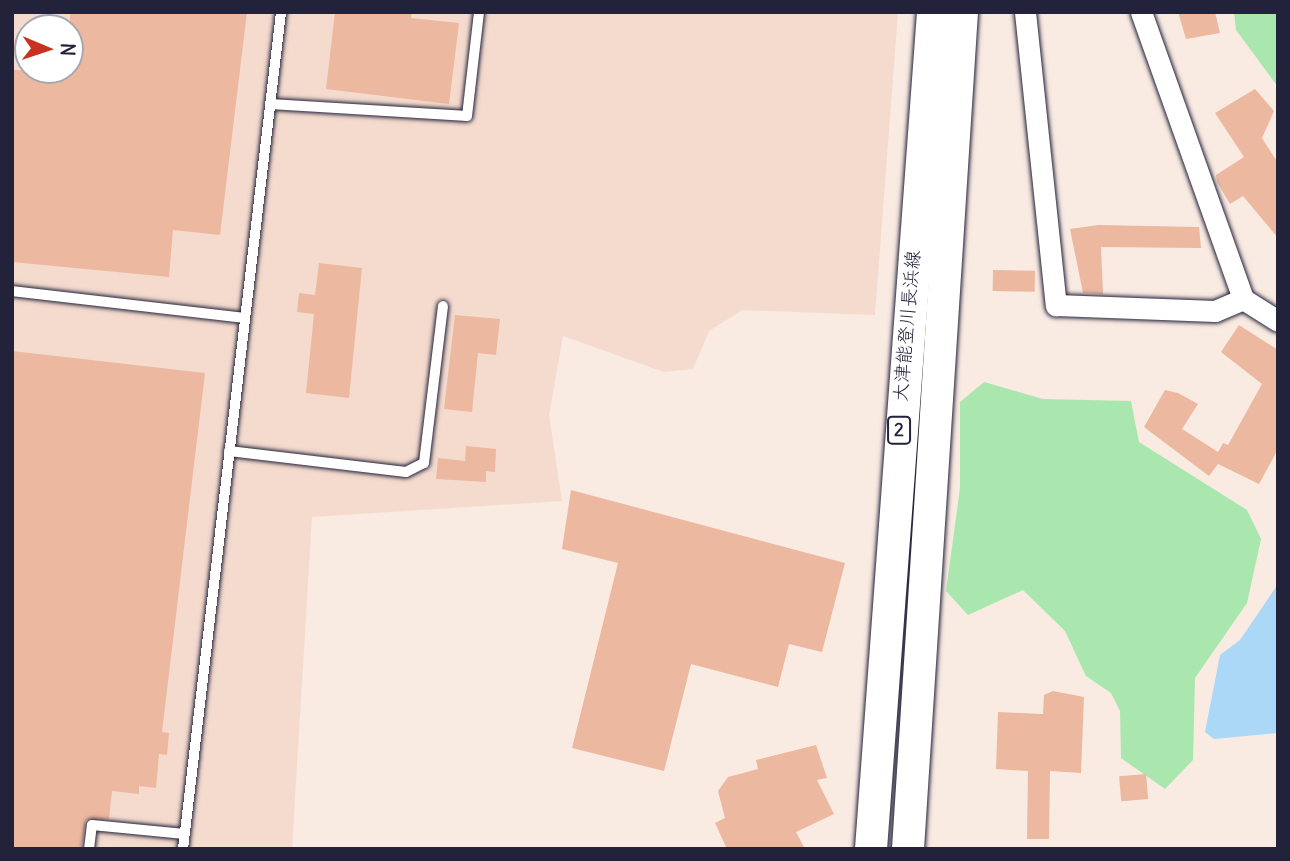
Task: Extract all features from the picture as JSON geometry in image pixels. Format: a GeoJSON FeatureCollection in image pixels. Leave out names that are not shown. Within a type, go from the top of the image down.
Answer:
{"type":"FeatureCollection","features":[{"type":"Feature","properties":{"kind":"main road","name":"大津能登川長浜線"},"geometry":{"type":"LineString","coordinates":[[871,849],[933,12]]}},
{"type":"Feature","properties":{"kind":"main road","name":"大津能登川長浜線"},"geometry":{"type":"LineString","coordinates":[[908,849],[962,12]]}},
{"type":"Feature","properties":{"kind":"street"},"geometry":{"type":"LineString","coordinates":[[1024,12],[1056,304],[1215,311],[1243,299]]}},
{"type":"Feature","properties":{"kind":"street"},"geometry":{"type":"LineString","coordinates":[[1140,12],[1243,299],[1278,321]]}},
{"type":"Feature","properties":{"kind":"lane"},"geometry":{"type":"LineString","coordinates":[[183,849],[281,12]]}},
{"type":"Feature","properties":{"kind":"lane"},"geometry":{"type":"LineString","coordinates":[[271,104],[467,116],[479,12]]}},
{"type":"Feature","properties":{"kind":"lane"},"geometry":{"type":"LineString","coordinates":[[12,291],[244,318]]}},
{"type":"Feature","properties":{"kind":"lane"},"geometry":{"type":"LineString","coordinates":[[229,450],[406,472],[424,463],[443,306]]}},
{"type":"Feature","properties":{"kind":"lane"},"geometry":{"type":"LineString","coordinates":[[89,849],[92,825],[185,834]]}},
{"type":"Feature","properties":{"kind":"shaded area"},"geometry":{"type":"Polygon","coordinates":[[[12,12],[898,12],[875,315],[742,310],[709,331],[693,369],[664,372],[563,336],[549,415],[562,501],[312,517],[292,849],[12,849],[12,12]]]}},
{"type":"Feature","properties":{"kind":"green space"},"geometry":{"type":"Polygon","coordinates":[[[1234,12],[1278,12],[1278,87],[1236,30],[1234,12]]]}},
{"type":"Feature","properties":{"kind":"green space"},"geometry":{"type":"Polygon","coordinates":[[[984,382],[1043,399],[1131,401],[1139,442],[1247,510],[1261,539],[1247,603],[1195,678],[1193,760],[1165,789],[1121,758],[1120,711],[1111,693],[1086,676],[1065,631],[1023,590],[968,615],[946,591],[960,488],[960,402],[984,382]]]}},
{"type":"Feature","properties":{"kind":"water"},"geometry":{"type":"Polygon","coordinates":[[[1278,584],[1278,733],[1214,739],[1205,732],[1220,655],[1240,640],[1278,584]]]}},
{"type":"Feature","properties":{"kind":"building"},"geometry":{"type":"Polygon","coordinates":[[[247,12],[220,235],[173,230],[169,277],[12,262],[12,70],[14,84],[84,84],[84,14],[70,14],[247,12]]]}},
{"type":"Feature","properties":{"kind":"building"},"geometry":{"type":"Polygon","coordinates":[[[335,12],[412,12],[411,18],[459,23],[449,104],[326,89],[335,12]]]}},
{"type":"Feature","properties":{"kind":"building"},"geometry":{"type":"Polygon","coordinates":[[[1178,12],[1215,12],[1220,33],[1186,39],[1178,12]]]}},
{"type":"Feature","properties":{"kind":"building"},"geometry":{"type":"Polygon","coordinates":[[[1255,89],[1274,111],[1262,138],[1278,163],[1278,238],[1243,196],[1230,204],[1217,182],[1216,175],[1244,157],[1215,113],[1255,89]]]}},
{"type":"Feature","properties":{"kind":"building"},"geometry":{"type":"Polygon","coordinates":[[[1098,225],[1199,227],[1201,248],[1101,247],[1103,294],[1083,293],[1070,229],[1098,225]]]}},
{"type":"Feature","properties":{"kind":"building"},"geometry":{"type":"Polygon","coordinates":[[[319,263],[362,268],[349,398],[306,393],[314,314],[297,312],[299,293],[315,295],[319,263]]]}},
{"type":"Feature","properties":{"kind":"building"},"geometry":{"type":"Polygon","coordinates":[[[993,270],[1035,271],[1035,292],[993,291],[993,270]]]}},
{"type":"Feature","properties":{"kind":"building"},"geometry":{"type":"Polygon","coordinates":[[[455,315],[500,319],[496,355],[478,353],[472,412],[444,409],[455,315]]]}},
{"type":"Feature","properties":{"kind":"building"},"geometry":{"type":"Polygon","coordinates":[[[1239,325],[1278,350],[1278,449],[1259,484],[1218,464],[1209,476],[1144,427],[1165,390],[1178,393],[1198,404],[1182,429],[1218,452],[1223,443],[1228,445],[1262,384],[1221,352],[1239,325]]]}},
{"type":"Feature","properties":{"kind":"building"},"geometry":{"type":"Polygon","coordinates":[[[12,351],[205,373],[162,732],[169,733],[167,755],[159,754],[156,788],[139,786],[139,794],[112,791],[109,819],[86,820],[81,849],[12,849],[12,351]]]}},
{"type":"Feature","properties":{"kind":"building"},"geometry":{"type":"Polygon","coordinates":[[[466,446],[496,449],[495,472],[486,471],[486,482],[436,479],[438,458],[465,461],[466,446]]]}},
{"type":"Feature","properties":{"kind":"building"},"geometry":{"type":"Polygon","coordinates":[[[571,490],[845,563],[822,652],[789,644],[778,687],[691,664],[664,771],[572,748],[618,563],[562,549],[571,490]]]}},
{"type":"Feature","properties":{"kind":"building"},"geometry":{"type":"Polygon","coordinates":[[[1053,691],[1084,697],[1081,773],[1050,771],[1049,839],[1027,839],[1028,771],[996,769],[998,712],[1043,714],[1044,695],[1053,691]]]}},
{"type":"Feature","properties":{"kind":"building"},"geometry":{"type":"Polygon","coordinates":[[[816,745],[827,778],[817,780],[834,814],[796,832],[805,849],[727,849],[715,823],[725,818],[718,791],[728,777],[758,769],[756,760],[816,745]]]}},
{"type":"Feature","properties":{"kind":"building"},"geometry":{"type":"Polygon","coordinates":[[[1146,774],[1148,799],[1121,801],[1119,776],[1146,774]]]}}]}
